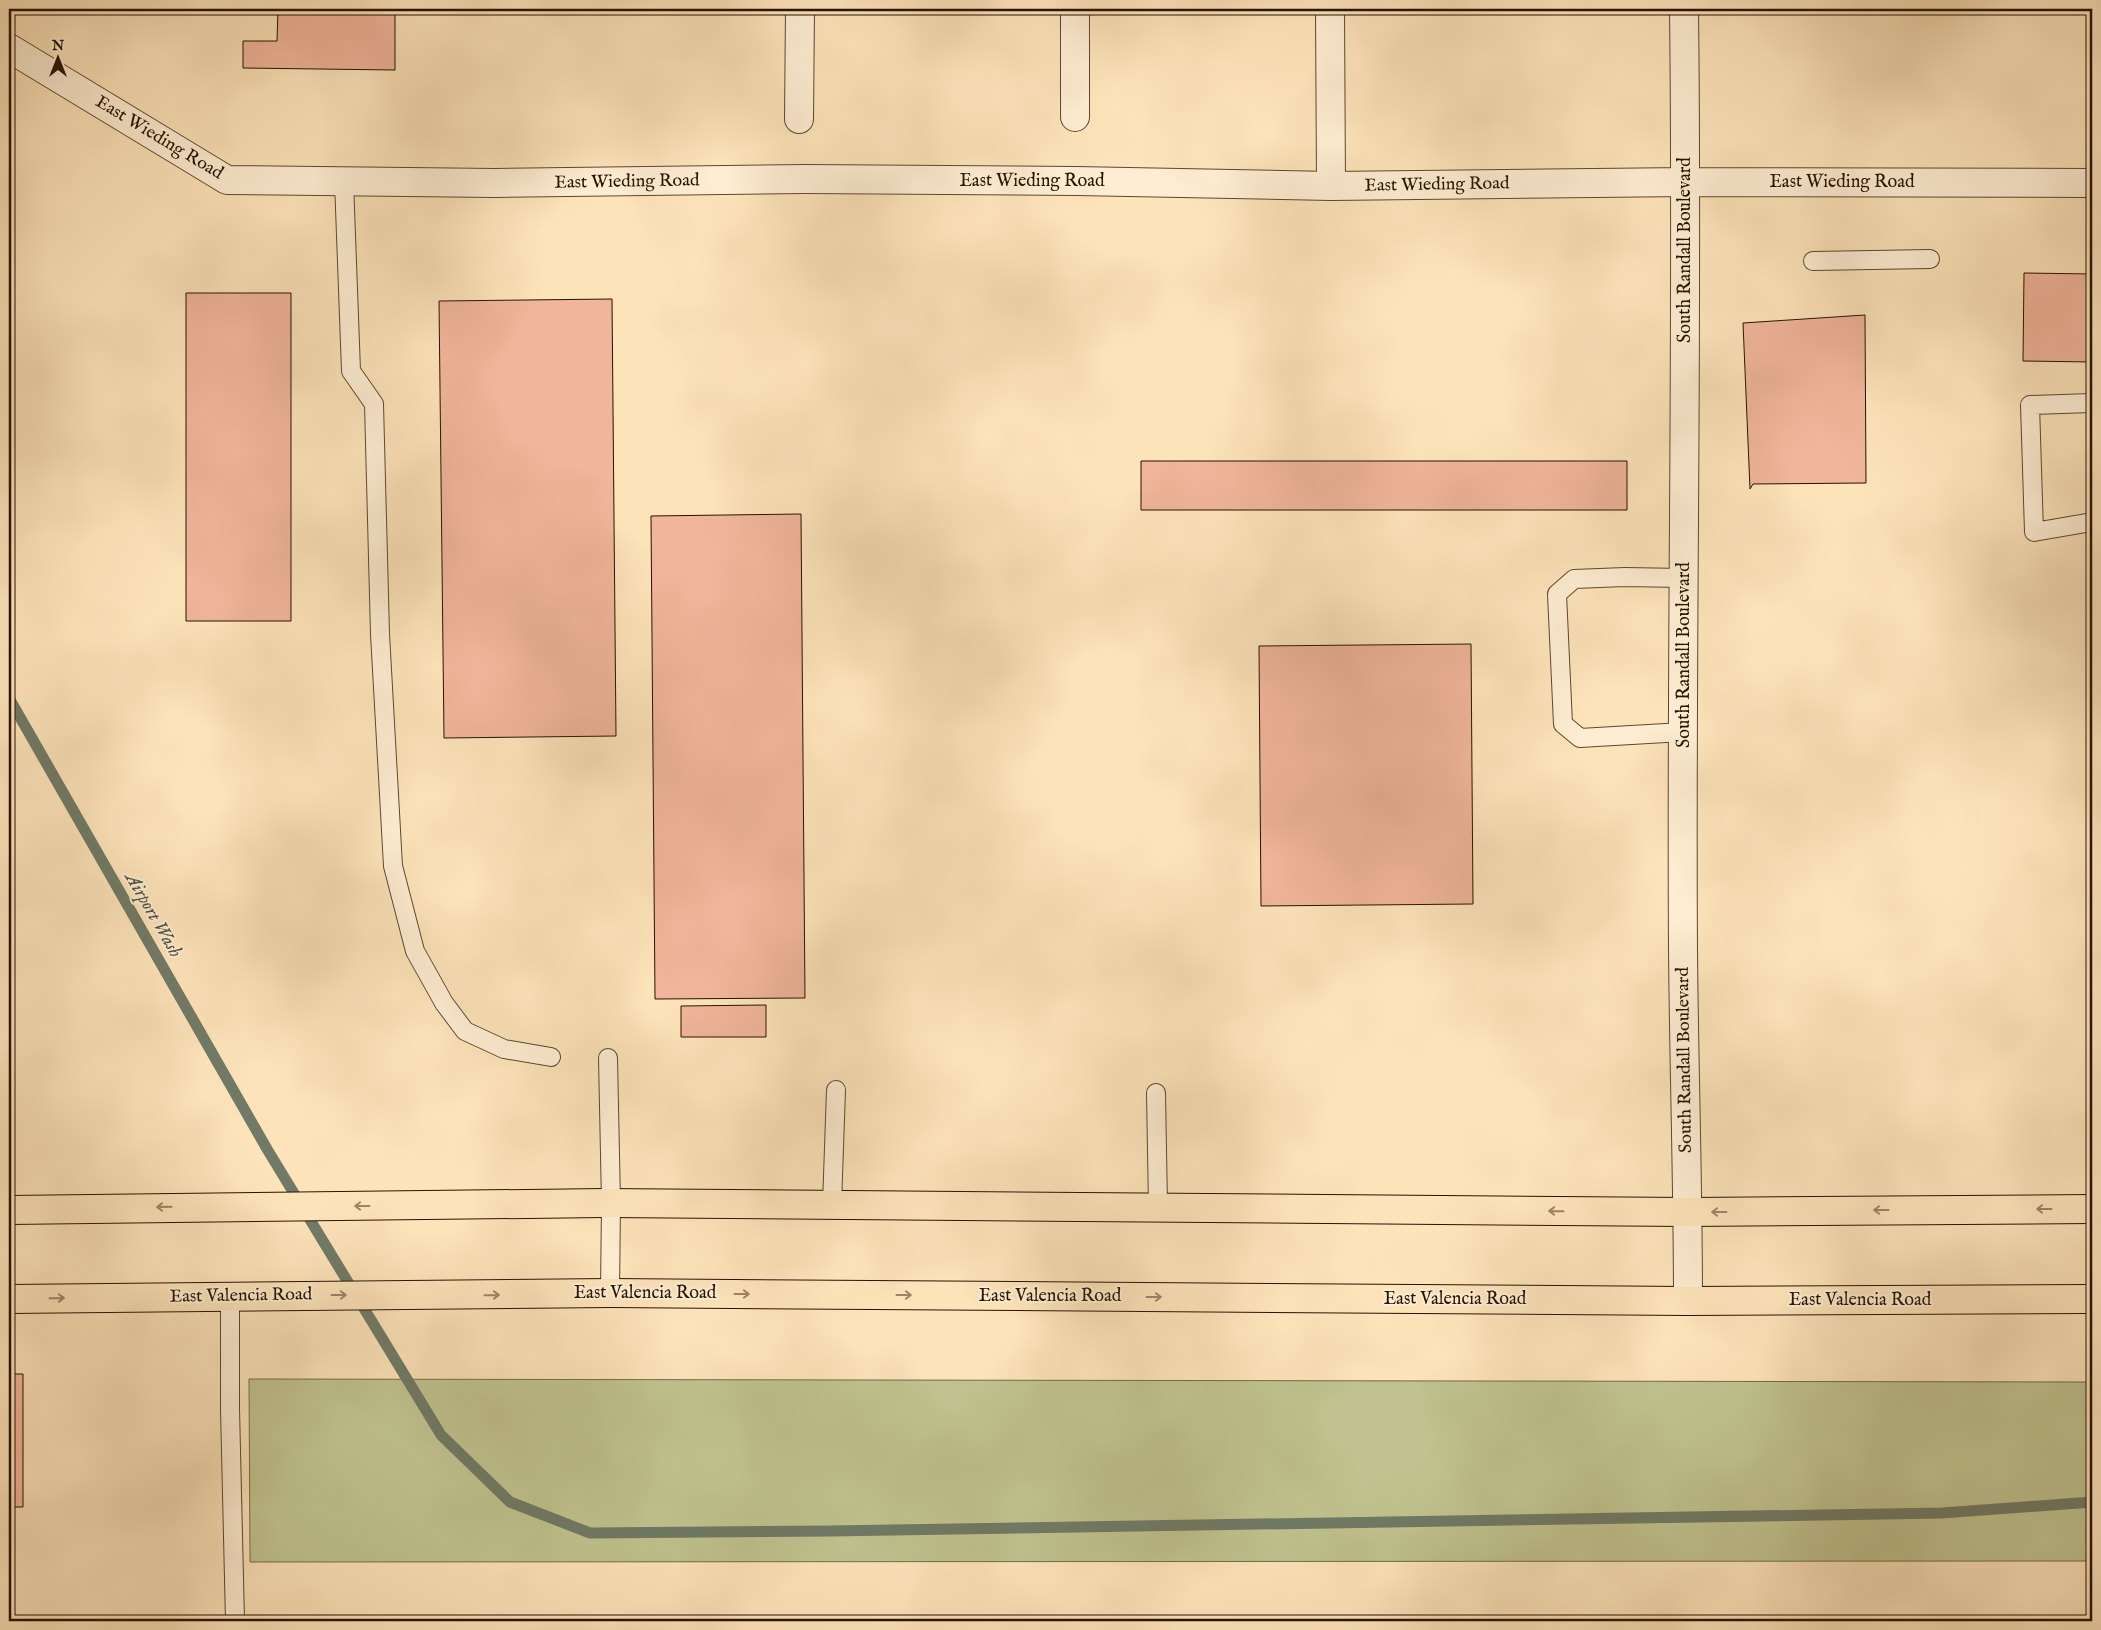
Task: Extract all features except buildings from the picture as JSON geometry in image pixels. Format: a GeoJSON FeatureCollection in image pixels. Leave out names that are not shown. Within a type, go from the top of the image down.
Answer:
{"type":"FeatureCollection","features":[{"type":"Feature","properties":{"kind":"main road"},"geometry":{"type":"LineString","coordinates":[[9,1210],[212,1206],[611,1204],[1158,1206],[1688,1212],[2092,1209]]}},
{"type":"Feature","properties":{"kind":"main road","name":"East Valencia Road"},"geometry":{"type":"LineString","coordinates":[[9,1299],[443,1296],[610,1292],[1688,1301],[2092,1298]]}},
{"type":"Feature","properties":{"kind":"street"},"geometry":{"type":"LineString","coordinates":[[799,119],[800,9]]}},
{"type":"Feature","properties":{"kind":"street"},"geometry":{"type":"LineString","coordinates":[[1075,117],[1076,9]]}},
{"type":"Feature","properties":{"kind":"street"},"geometry":{"type":"LineString","coordinates":[[1330,9],[1331,186]]}},
{"type":"Feature","properties":{"kind":"street","name":"South Randall Boulevard"},"geometry":{"type":"LineString","coordinates":[[1684,9],[1686,182],[1683,952],[1688,1301]]}},
{"type":"Feature","properties":{"kind":"street","name":"East Wieding Road"},"geometry":{"type":"LineString","coordinates":[[9,48],[227,180],[495,184],[814,179],[1076,181],[1331,186],[1686,182],[2092,182]]}},
{"type":"Feature","properties":{"kind":"lane"},"geometry":{"type":"LineString","coordinates":[[344,181],[350,371],[374,404],[380,634],[392,866],[415,951],[444,1003],[465,1031],[504,1049],[551,1057]]}},
{"type":"Feature","properties":{"kind":"lane"},"geometry":{"type":"LineString","coordinates":[[1813,261],[1930,259]]}},
{"type":"Feature","properties":{"kind":"lane"},"geometry":{"type":"LineString","coordinates":[[2092,403],[2030,406],[2034,532],[2092,522]]}},
{"type":"Feature","properties":{"kind":"lane"},"geometry":{"type":"LineString","coordinates":[[1683,578],[1625,577],[1574,579],[1558,594],[1563,724],[1580,738],[1683,732]]}},
{"type":"Feature","properties":{"kind":"lane"},"geometry":{"type":"LineString","coordinates":[[608,1058],[611,1204],[610,1292]]}},
{"type":"Feature","properties":{"kind":"lane"},"geometry":{"type":"LineString","coordinates":[[832,1205],[836,1090]]}},
{"type":"Feature","properties":{"kind":"lane"},"geometry":{"type":"LineString","coordinates":[[1156,1093],[1158,1206]]}},
{"type":"Feature","properties":{"kind":"lane"},"geometry":{"type":"LineString","coordinates":[[236,1621],[230,1409],[243,1296]]}},
{"type":"Feature","properties":{"kind":"green space"},"geometry":{"type":"Polygon","coordinates":[[[249,1379],[2092,1382],[2092,1561],[250,1562],[249,1379]]]}},
{"type":"Feature","properties":{"kind":"waterway","name":"Airport Wash"},"geometry":{"type":"LineString","coordinates":[[9,698],[267,1149],[441,1435],[510,1502],[590,1533],[831,1531],[1942,1513],[2092,1502]]}}]}
